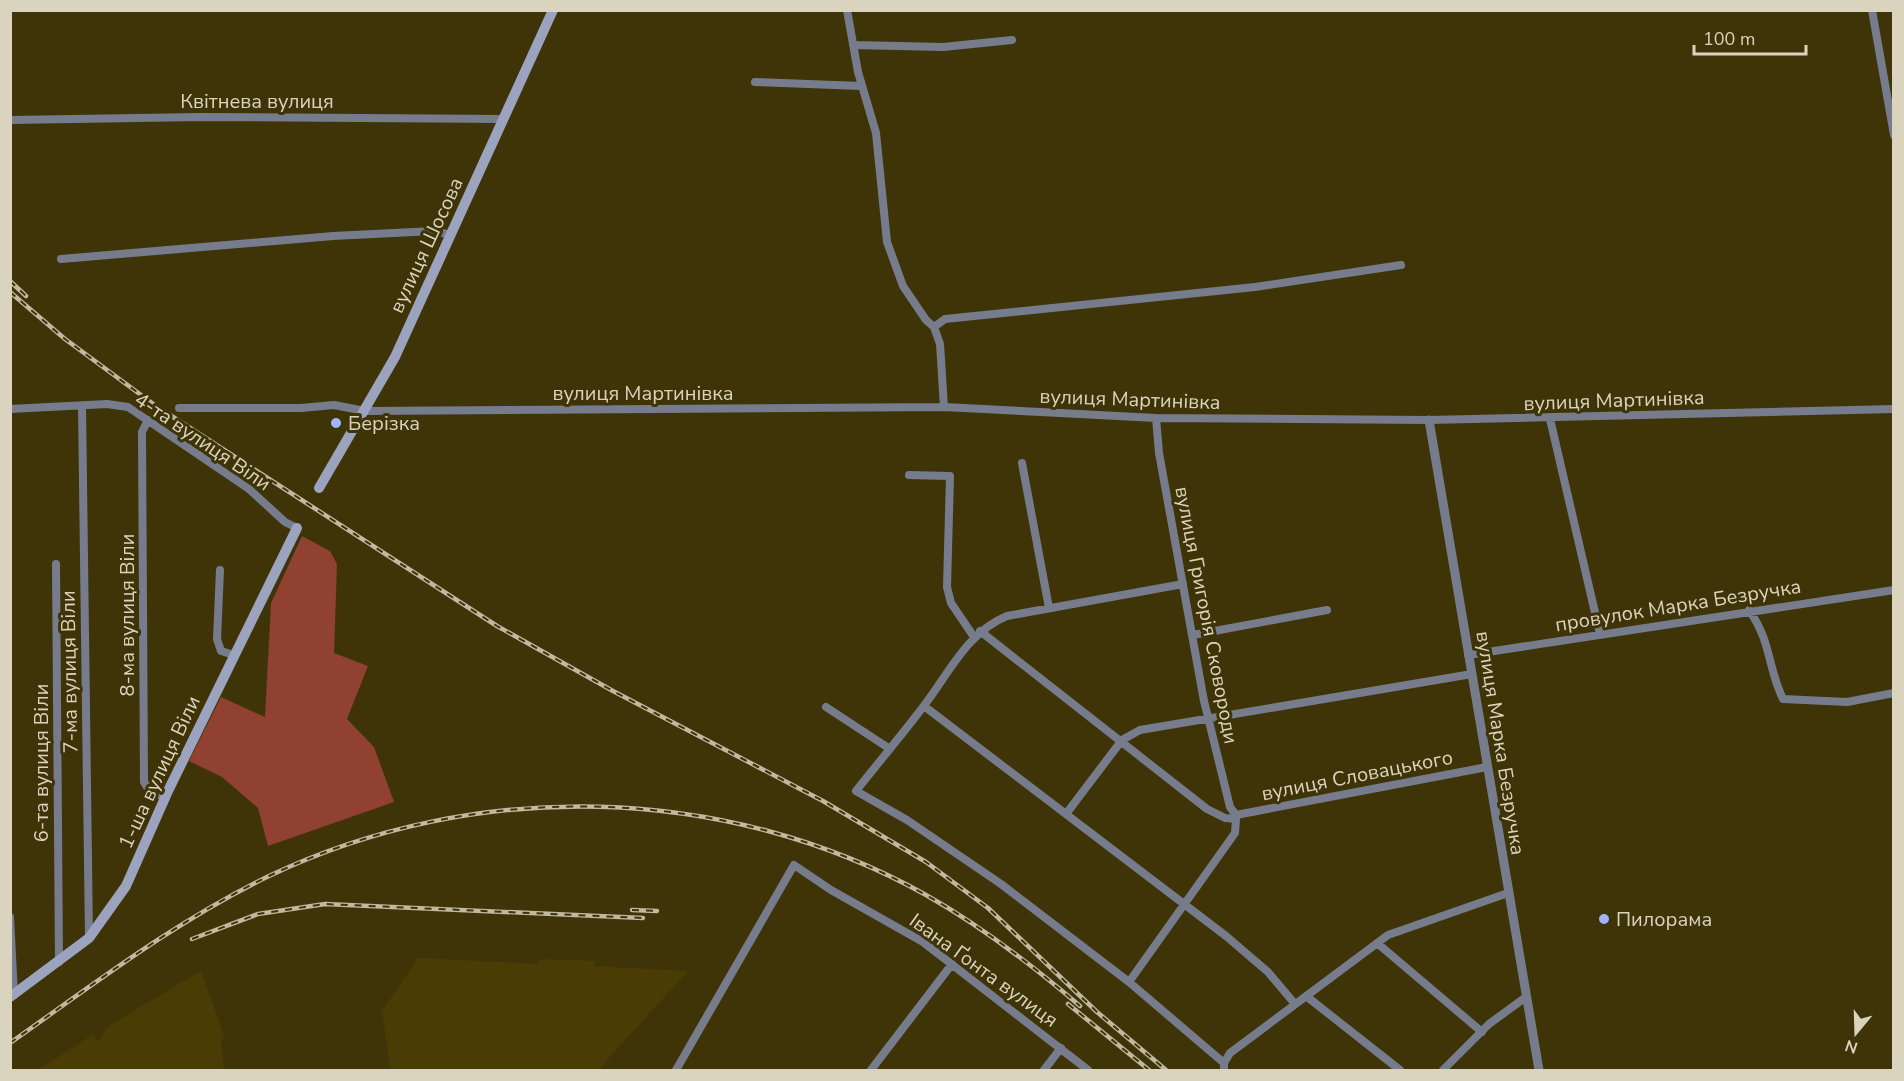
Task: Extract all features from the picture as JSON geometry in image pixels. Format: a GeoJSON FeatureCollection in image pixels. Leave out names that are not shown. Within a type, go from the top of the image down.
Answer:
{"type":"FeatureCollection","features":[{"type":"Feature","properties":{"kind":"main road","name":"вулиця Шосова"},"geometry":{"type":"LineString","coordinates":[[319,488],[394,357],[553,10]]}},
{"type":"Feature","properties":{"kind":"main road","name":"1-ша вулиця Віли"},"geometry":{"type":"LineString","coordinates":[[12,996],[89,938],[126,886],[166,797],[297,528]]}},
{"type":"Feature","properties":{"kind":"street"},"geometry":{"type":"LineString","coordinates":[[847,10],[861,86],[876,133],[887,242],[903,286],[926,320],[934,327],[940,344],[944,407]]}},
{"type":"Feature","properties":{"kind":"street"},"geometry":{"type":"LineString","coordinates":[[1872,10],[1893,135]]}},
{"type":"Feature","properties":{"kind":"street"},"geometry":{"type":"LineString","coordinates":[[853,45],[943,47],[1012,40]]}},
{"type":"Feature","properties":{"kind":"street"},"geometry":{"type":"LineString","coordinates":[[755,82],[861,86]]}},
{"type":"Feature","properties":{"kind":"street","name":"Квітнева вулиця"},"geometry":{"type":"LineString","coordinates":[[10,120],[200,117],[504,119]]}},
{"type":"Feature","properties":{"kind":"street"},"geometry":{"type":"LineString","coordinates":[[62,259],[333,236],[434,231],[451,235]]}},
{"type":"Feature","properties":{"kind":"street"},"geometry":{"type":"LineString","coordinates":[[934,327],[945,319],[1255,287],[1401,265]]}},
{"type":"Feature","properties":{"kind":"street","name":"4-та вулиця Віли"},"geometry":{"type":"LineString","coordinates":[[10,409],[121,405],[148,420],[249,489],[285,522],[297,528]]}},
{"type":"Feature","properties":{"kind":"street","name":"вулиця Мартинівка"},"geometry":{"type":"LineString","coordinates":[[179,408],[302,408],[334,405],[365,411],[944,407],[1156,418],[1429,420],[1550,419],[1835,408],[1893,409]]}},
{"type":"Feature","properties":{"kind":"street","name":"7-ма вулиця Віли"},"geometry":{"type":"LineString","coordinates":[[82,406],[89,938]]}},
{"type":"Feature","properties":{"kind":"street","name":"вулиця Григорія Сковороди"},"geometry":{"type":"LineString","coordinates":[[1156,418],[1159,453],[1209,720],[1230,807],[1236,817]]}},
{"type":"Feature","properties":{"kind":"street"},"geometry":{"type":"LineString","coordinates":[[1550,419],[1600,634]]}},
{"type":"Feature","properties":{"kind":"street","name":"8-ма вулиця Віли"},"geometry":{"type":"LineString","coordinates":[[148,420],[142,432],[144,782],[151,793],[166,797]]}},
{"type":"Feature","properties":{"kind":"street","name":"вулиця Марка Безручка"},"geometry":{"type":"LineString","coordinates":[[1429,420],[1539,1071]]}},
{"type":"Feature","properties":{"kind":"street"},"geometry":{"type":"LineString","coordinates":[[1022,463],[1049,608]]}},
{"type":"Feature","properties":{"kind":"street"},"geometry":{"type":"LineString","coordinates":[[909,475],[950,476],[947,587],[951,603],[977,634],[1122,741],[1207,809],[1225,818],[1236,817],[1235,833],[1128,982]]}},
{"type":"Feature","properties":{"kind":"street","name":"6-та вулиця Віли"},"geometry":{"type":"LineString","coordinates":[[56,564],[59,962]]}},
{"type":"Feature","properties":{"kind":"street"},"geometry":{"type":"LineString","coordinates":[[220,570],[217,639],[221,651],[234,655]]}},
{"type":"Feature","properties":{"kind":"street"},"geometry":{"type":"LineString","coordinates":[[1183,584],[1006,616],[977,634],[924,706],[856,791],[907,820],[1001,884],[1128,982],[1224,1067],[1230,1053],[1388,935],[1508,893]]}},
{"type":"Feature","properties":{"kind":"street","name":"провулок Марка Безручка"},"geometry":{"type":"LineString","coordinates":[[1468,655],[1749,610],[1893,590]]}},
{"type":"Feature","properties":{"kind":"street"},"geometry":{"type":"LineString","coordinates":[[1192,635],[1327,610]]}},
{"type":"Feature","properties":{"kind":"street"},"geometry":{"type":"LineString","coordinates":[[1749,610],[1762,629],[1783,699],[1847,702],[1893,693]]}},
{"type":"Feature","properties":{"kind":"street"},"geometry":{"type":"LineString","coordinates":[[1065,814],[1127,735],[1140,730],[1472,674]]}},
{"type":"Feature","properties":{"kind":"street"},"geometry":{"type":"LineString","coordinates":[[924,706],[1185,904],[1268,972],[1295,1004]]}},
{"type":"Feature","properties":{"kind":"street"},"geometry":{"type":"LineString","coordinates":[[826,707],[890,749]]}},
{"type":"Feature","properties":{"kind":"street","name":"вулиця Словацького"},"geometry":{"type":"LineString","coordinates":[[1236,817],[1487,767]]}},
{"type":"Feature","properties":{"kind":"street","name":"Івана Ґонта вулиця"},"geometry":{"type":"LineString","coordinates":[[676,1071],[794,865],[831,890],[923,942],[1088,1071]]}},
{"type":"Feature","properties":{"kind":"street"},"geometry":{"type":"LineString","coordinates":[[10,917],[12,996]]}},
{"type":"Feature","properties":{"kind":"street"},"geometry":{"type":"LineString","coordinates":[[1377,943],[1482,1032]]}},
{"type":"Feature","properties":{"kind":"street"},"geometry":{"type":"LineString","coordinates":[[870,1071],[951,964]]}},
{"type":"Feature","properties":{"kind":"street"},"geometry":{"type":"LineString","coordinates":[[1306,996],[1400,1071]]}},
{"type":"Feature","properties":{"kind":"street"},"geometry":{"type":"LineString","coordinates":[[1443,1071],[1482,1032],[1526,997]]}},
{"type":"Feature","properties":{"kind":"street"},"geometry":{"type":"LineString","coordinates":[[1044,1071],[1061,1048]]}},
{"type":"Feature","properties":{"kind":"shaded area"},"geometry":{"type":"Polygon","coordinates":[[[302,536],[330,551],[337,564],[334,653],[368,666],[347,719],[374,747],[394,802],[268,846],[258,808],[222,777],[189,761],[221,697],[265,717],[271,603],[302,536]]]}},
{"type":"Feature","properties":{"kind":"shaded area"},"geometry":{"type":"Polygon","coordinates":[[[418,958],[539,964],[539,959],[596,961],[593,966],[688,971],[598,1070],[394,1070],[390,1068],[382,1011],[418,958]]]}},
{"type":"Feature","properties":{"kind":"shaded area"},"geometry":{"type":"Polygon","coordinates":[[[201,971],[224,1035],[221,1040],[224,1070],[38,1070],[92,1035],[98,1041],[110,1025],[201,971]]]}},
{"type":"Feature","properties":{"kind":"railway"},"geometry":{"type":"LineString","coordinates":[[10,281],[26,296]]}},
{"type":"Feature","properties":{"kind":"railway"},"geometry":{"type":"LineString","coordinates":[[10,292],[65,339],[156,406],[497,626],[613,691],[823,801],[926,862],[988,908],[1097,1012],[1166,1070]]}},
{"type":"Feature","properties":{"kind":"railway"},"geometry":{"type":"LineString","coordinates":[[10,1043],[168,933],[269,876],[348,844],[430,822],[515,809],[600,807],[685,814],[768,831],[849,858],[926,895],[967,920],[1025,961],[1080,1006]]}},
{"type":"Feature","properties":{"kind":"railway"},"geometry":{"type":"LineString","coordinates":[[192,939],[258,914],[325,904],[643,918]]}},
{"type":"Feature","properties":{"kind":"railway"},"geometry":{"type":"LineString","coordinates":[[632,910],[657,911]]}},
{"type":"Feature","properties":{"kind":"railway"},"geometry":{"type":"LineString","coordinates":[[1068,1004],[1149,1070]]}},
{"type":"Feature","properties":{"kind":"place","name":"Берізка"},"geometry":{"type":"Point","coordinates":[336,423]}},
{"type":"Feature","properties":{"kind":"place","name":"Пилорама"},"geometry":{"type":"Point","coordinates":[1604,919]}}]}
